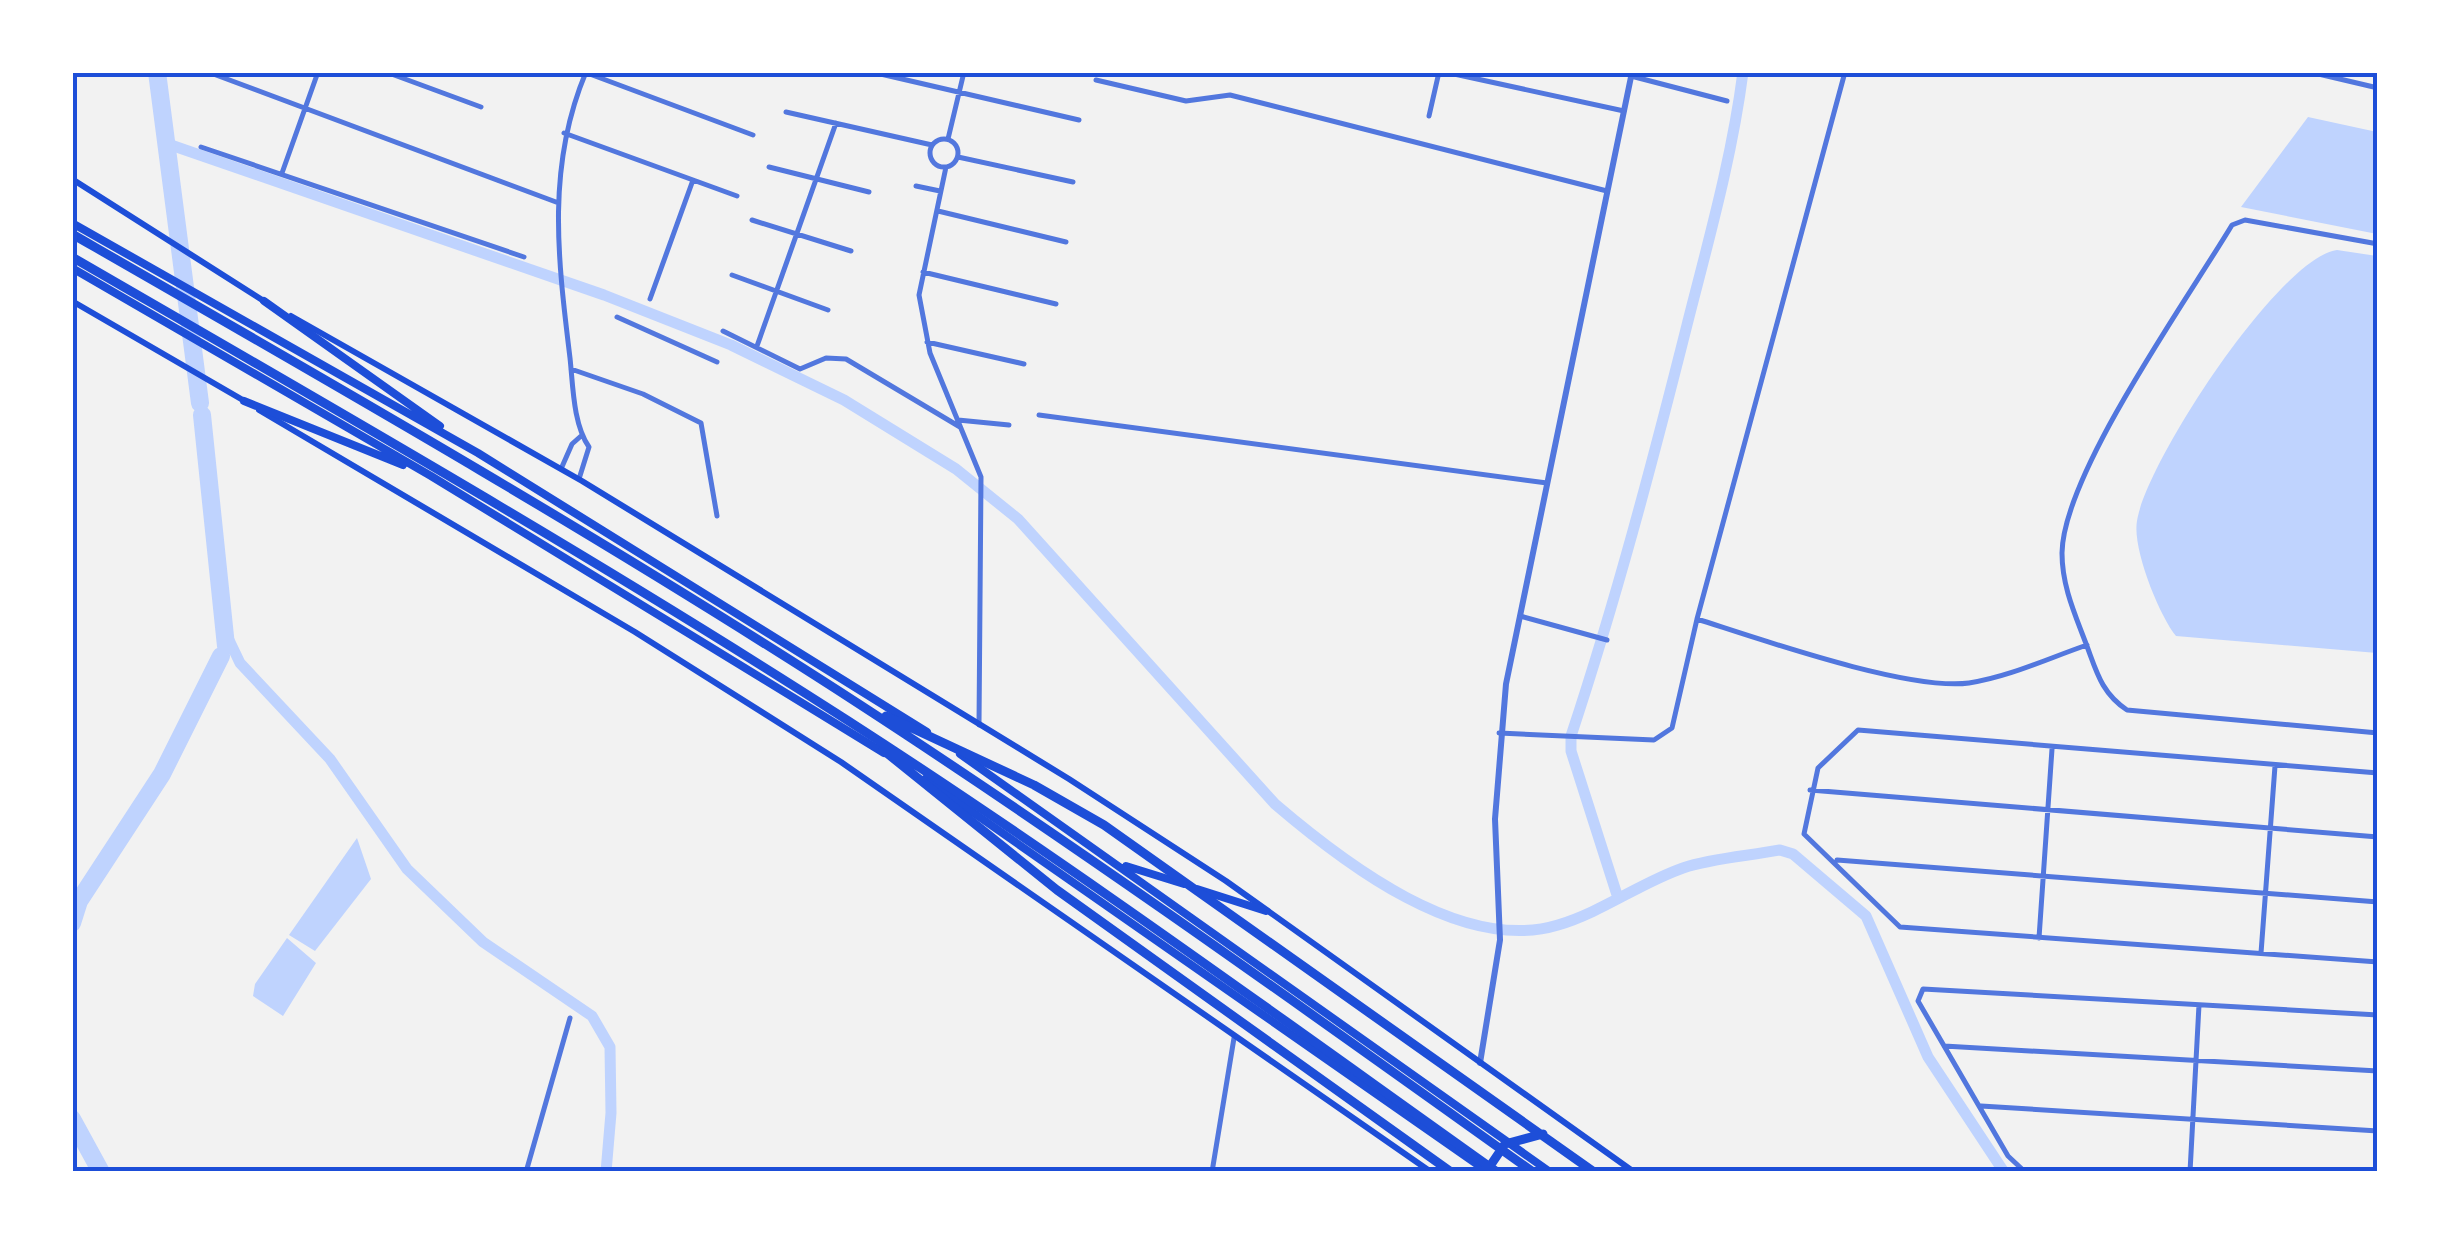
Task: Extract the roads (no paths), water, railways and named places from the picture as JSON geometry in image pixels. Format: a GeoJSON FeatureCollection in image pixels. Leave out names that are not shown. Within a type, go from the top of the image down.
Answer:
{"type":"FeatureCollection","features":[{"type":"Feature","properties":{"kind":"highway"},"geometry":{"type":"LineString","coordinates":[[72,222],[478,453],[823,664],[1117,862],[1550,1172]]}},
{"type":"Feature","properties":{"kind":"highway"},"geometry":{"type":"LineString","coordinates":[[72,234],[309,370],[856,702],[1089,858],[1533,1172]]}},
{"type":"Feature","properties":{"kind":"highway"},"geometry":{"type":"LineString","coordinates":[[72,257],[454,478],[844,718],[1192,954],[1497,1172]]}},
{"type":"Feature","properties":{"kind":"highway"},"geometry":{"type":"LineString","coordinates":[[72,268],[430,476],[839,724],[990,822],[1488,1172],[1505,1144],[1543,1134]]}},
{"type":"Feature","properties":{"kind":"highway"},"geometry":{"type":"LineString","coordinates":[[264,302],[478,453]]}},
{"type":"Feature","properties":{"kind":"highway"},"geometry":{"type":"LineString","coordinates":[[244,401],[430,476]]}},
{"type":"Feature","properties":{"kind":"highway"},"geometry":{"type":"LineString","coordinates":[[856,702],[1034,785],[1104,824],[1594,1172]]}},
{"type":"Feature","properties":{"kind":"highway"},"geometry":{"type":"LineString","coordinates":[[844,718],[1057,890],[1451,1172]]}},
{"type":"Feature","properties":{"kind":"highway"},"geometry":{"type":"LineString","coordinates":[[1117,862],[1266,911]]}},
{"type":"Feature","properties":{"kind":"main road"},"geometry":{"type":"LineString","coordinates":[[72,180],[264,302],[579,479],[1068,779],[1266,911],[1634,1172]]}},
{"type":"Feature","properties":{"kind":"main road"},"geometry":{"type":"LineString","coordinates":[[72,300],[743,698],[931,822],[1234,1038],[1431,1172]]}},
{"type":"Feature","properties":{"kind":"street"},"geometry":{"type":"LineString","coordinates":[[208,72],[556,202]]}},
{"type":"Feature","properties":{"kind":"street"},"geometry":{"type":"LineString","coordinates":[[282,173],[318,72]]}},
{"type":"Feature","properties":{"kind":"street"},"geometry":{"type":"LineString","coordinates":[[386,72],[481,107]]}},
{"type":"Feature","properties":{"kind":"street"},"geometry":{"type":"LineString","coordinates":[[872,72],[1079,120]]}},
{"type":"Feature","properties":{"kind":"street"},"geometry":{"type":"LineString","coordinates":[[948,139],[964,72]]}},
{"type":"Feature","properties":{"kind":"street"},"geometry":{"type":"LineString","coordinates":[[1429,116],[1442,72],[1624,110]]}},
{"type":"Feature","properties":{"kind":"street"},"geometry":{"type":"LineString","coordinates":[[1499,733],[1654,740],[1672,728],[1697,620],[1845,72]]}},
{"type":"Feature","properties":{"kind":"street"},"geometry":{"type":"LineString","coordinates":[[2310,72],[2378,88]]}},
{"type":"Feature","properties":{"kind":"street"},"geometry":{"type":"LineString","coordinates":[[579,479],[588,447],[582,436],[571,368],[556,202],[564,133],[586,73],[753,135]]}},
{"type":"Feature","properties":{"kind":"street"},"geometry":{"type":"LineString","coordinates":[[1480,1063],[1500,940],[1496,819],[1499,733],[1632,74],[1728,101]]}},
{"type":"Feature","properties":{"kind":"street"},"geometry":{"type":"LineString","coordinates":[[1096,80],[1186,101],[1230,95],[1607,192]]}},
{"type":"Feature","properties":{"kind":"street"},"geometry":{"type":"LineString","coordinates":[[786,112],[932,145],[948,139]]}},
{"type":"Feature","properties":{"kind":"street"},"geometry":{"type":"LineString","coordinates":[[757,348],[836,123]]}},
{"type":"Feature","properties":{"kind":"street"},"geometry":{"type":"LineString","coordinates":[[564,133],[738,196]]}},
{"type":"Feature","properties":{"kind":"street"},"geometry":{"type":"LineString","coordinates":[[948,139],[957,146],[958,158]]}},
{"type":"Feature","properties":{"kind":"street"},"geometry":{"type":"LineString","coordinates":[[932,145],[932,160],[946,167]]}},
{"type":"Feature","properties":{"kind":"street"},"geometry":{"type":"LineString","coordinates":[[201,146],[524,256]]}},
{"type":"Feature","properties":{"kind":"street"},"geometry":{"type":"LineString","coordinates":[[979,727],[980,478],[927,342],[919,295],[946,167],[958,158],[1073,182]]}},
{"type":"Feature","properties":{"kind":"street"},"geometry":{"type":"LineString","coordinates":[[769,167],[868,192]]}},
{"type":"Feature","properties":{"kind":"street"},"geometry":{"type":"LineString","coordinates":[[650,300],[693,180]]}},
{"type":"Feature","properties":{"kind":"street"},"geometry":{"type":"LineString","coordinates":[[916,186],[940,192]]}},
{"type":"Feature","properties":{"kind":"street"},"geometry":{"type":"LineString","coordinates":[[938,210],[1066,242]]}},
{"type":"Feature","properties":{"kind":"street"},"geometry":{"type":"LineString","coordinates":[[752,220],[850,251]]}},
{"type":"Feature","properties":{"kind":"street"},"geometry":{"type":"LineString","coordinates":[[2378,244],[2245,220],[2232,225],[2089,466],[2067,514],[2064,576],[2095,674],[2108,694],[2135,714],[2378,733]]}},
{"type":"Feature","properties":{"kind":"street"},"geometry":{"type":"LineString","coordinates":[[923,272],[1056,304]]}},
{"type":"Feature","properties":{"kind":"street"},"geometry":{"type":"LineString","coordinates":[[732,275],[828,310]]}},
{"type":"Feature","properties":{"kind":"street"},"geometry":{"type":"LineString","coordinates":[[617,317],[717,362]]}},
{"type":"Feature","properties":{"kind":"street"},"geometry":{"type":"LineString","coordinates":[[724,331],[800,369],[826,358],[846,359],[962,429]]}},
{"type":"Feature","properties":{"kind":"street"},"geometry":{"type":"LineString","coordinates":[[927,342],[1024,364]]}},
{"type":"Feature","properties":{"kind":"street"},"geometry":{"type":"LineString","coordinates":[[571,368],[643,394],[701,423],[717,516]]}},
{"type":"Feature","properties":{"kind":"street"},"geometry":{"type":"LineString","coordinates":[[1039,414],[1547,483]]}},
{"type":"Feature","properties":{"kind":"street"},"geometry":{"type":"LineString","coordinates":[[958,420],[1010,425]]}},
{"type":"Feature","properties":{"kind":"street"},"geometry":{"type":"LineString","coordinates":[[560,468],[582,436]]}},
{"type":"Feature","properties":{"kind":"street"},"geometry":{"type":"LineString","coordinates":[[1520,616],[1607,640]]}},
{"type":"Feature","properties":{"kind":"street"},"geometry":{"type":"LineString","coordinates":[[1697,620],[1872,669],[1941,683],[1987,679],[2088,646]]}},
{"type":"Feature","properties":{"kind":"street"},"geometry":{"type":"LineString","coordinates":[[2378,773],[1858,730],[1820,764],[1810,790],[1806,838],[1834,860],[1900,927],[2378,962]]}},
{"type":"Feature","properties":{"kind":"street"},"geometry":{"type":"LineString","coordinates":[[2039,938],[2052,748]]}},
{"type":"Feature","properties":{"kind":"street"},"geometry":{"type":"LineString","coordinates":[[2260,953],[2275,766]]}},
{"type":"Feature","properties":{"kind":"street"},"geometry":{"type":"LineString","coordinates":[[1810,790],[2378,836]]}},
{"type":"Feature","properties":{"kind":"street"},"geometry":{"type":"LineString","coordinates":[[1834,860],[2378,902]]}},
{"type":"Feature","properties":{"kind":"street"},"geometry":{"type":"LineString","coordinates":[[2039,1172],[2016,1166],[1918,1000],[1923,990],[2378,1015]]}},
{"type":"Feature","properties":{"kind":"street"},"geometry":{"type":"LineString","coordinates":[[2190,1172],[2199,1005]]}},
{"type":"Feature","properties":{"kind":"street"},"geometry":{"type":"LineString","coordinates":[[526,1172],[570,1018]]}},
{"type":"Feature","properties":{"kind":"street"},"geometry":{"type":"LineString","coordinates":[[1212,1172],[1234,1038]]}},
{"type":"Feature","properties":{"kind":"street"},"geometry":{"type":"LineString","coordinates":[[1944,1046],[2378,1071]]}},
{"type":"Feature","properties":{"kind":"street"},"geometry":{"type":"LineString","coordinates":[[1980,1106],[2378,1131]]}},
{"type":"Feature","properties":{"kind":"water"},"geometry":{"type":"Polygon","coordinates":[[[2308,117],[2377,132],[2377,234],[2241,207],[2308,117]]]}},
{"type":"Feature","properties":{"kind":"water"},"geometry":{"type":"Polygon","coordinates":[[[2337,250],[2377,256],[2377,653],[2176,636],[2155,598],[2139,547],[2137,521],[2146,493],[2189,411],[2251,324],[2283,287],[2312,262],[2337,250]]]}},
{"type":"Feature","properties":{"kind":"water"},"geometry":{"type":"Polygon","coordinates":[[[357,838],[371,879],[315,951],[289,935],[357,838]]]}},
{"type":"Feature","properties":{"kind":"water"},"geometry":{"type":"Polygon","coordinates":[[[287,938],[316,963],[283,1016],[253,996],[255,984],[287,938]]]}},
{"type":"Feature","properties":{"kind":"waterway"},"geometry":{"type":"LineString","coordinates":[[157,72],[200,403]]}},
{"type":"Feature","properties":{"kind":"waterway"},"geometry":{"type":"LineString","coordinates":[[1618,898],[1571,751],[1571,736],[1660,429],[1719,200],[1743,72]]}},
{"type":"Feature","properties":{"kind":"waterway"},"geometry":{"type":"LineString","coordinates":[[168,144],[604,295],[731,345],[844,400],[956,469],[1018,519],[1275,804],[1370,876],[1444,915],[1483,927],[1521,931],[1558,925],[1683,868],[1780,850],[1793,854],[1866,916],[1928,1057],[2004,1172]]}},
{"type":"Feature","properties":{"kind":"waterway"},"geometry":{"type":"LineString","coordinates":[[202,415],[226,646]]}},
{"type":"Feature","properties":{"kind":"waterway"},"geometry":{"type":"LineString","coordinates":[[229,640],[240,663],[330,759],[407,869],[483,942],[592,1016],[610,1047],[611,1113],[606,1172]]}},
{"type":"Feature","properties":{"kind":"waterway"},"geometry":{"type":"LineString","coordinates":[[72,923],[79,901],[162,774],[221,656]]}},
{"type":"Feature","properties":{"kind":"waterway"},"geometry":{"type":"LineString","coordinates":[[72,1119],[101,1172]]}}]}
